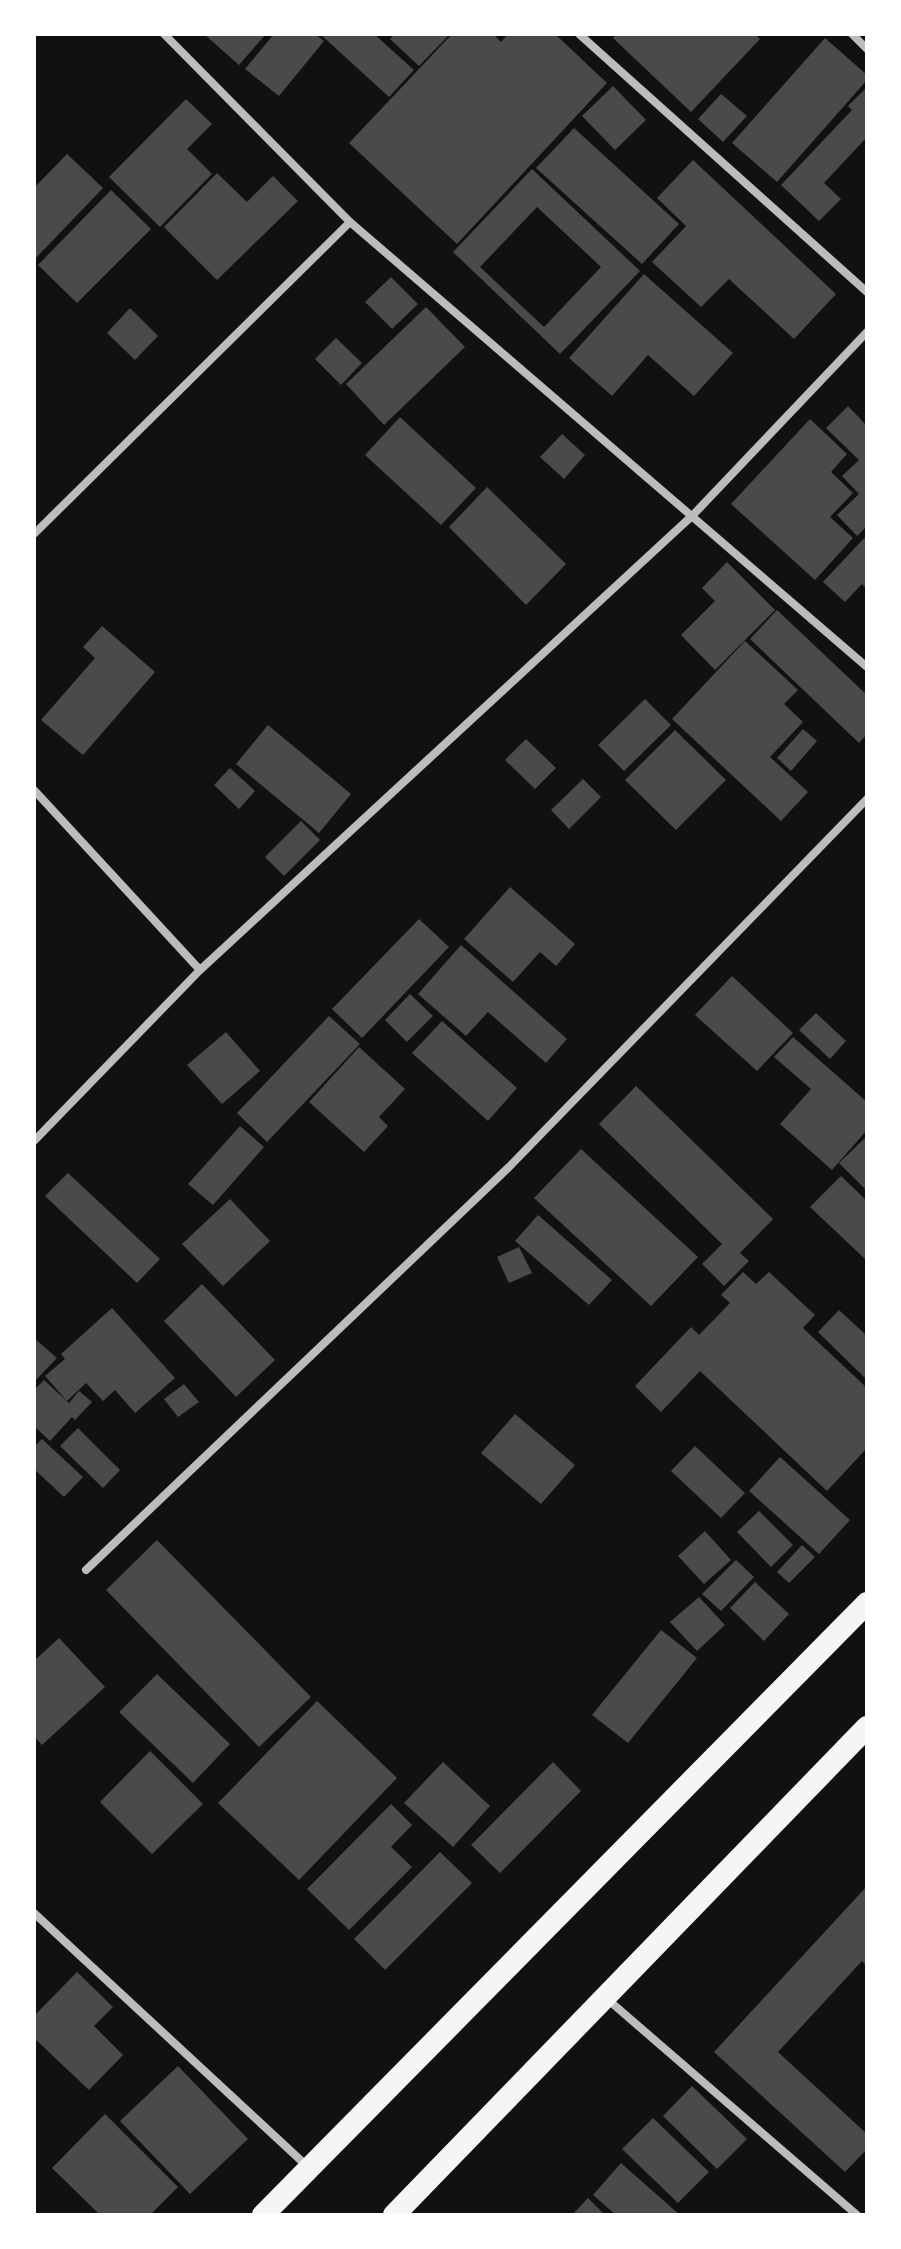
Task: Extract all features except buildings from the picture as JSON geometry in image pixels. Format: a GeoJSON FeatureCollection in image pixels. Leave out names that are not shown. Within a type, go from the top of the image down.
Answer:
{"type":"FeatureCollection","features":[{"type":"Feature","properties":{"kind":"highway"},"geometry":{"type":"LineString","coordinates":[[263,2215],[867,1603]]}},
{"type":"Feature","properties":{"kind":"highway"},"geometry":{"type":"LineString","coordinates":[[394,2215],[867,1727]]}},
{"type":"Feature","properties":{"kind":"street"},"geometry":{"type":"LineString","coordinates":[[164,34],[350,222],[867,667]]}},
{"type":"Feature","properties":{"kind":"street"},"geometry":{"type":"LineString","coordinates":[[579,34],[867,292]]}},
{"type":"Feature","properties":{"kind":"street"},"geometry":{"type":"LineString","coordinates":[[852,34],[867,49]]}},
{"type":"Feature","properties":{"kind":"street"},"geometry":{"type":"LineString","coordinates":[[34,534],[350,222]]}},
{"type":"Feature","properties":{"kind":"street"},"geometry":{"type":"LineString","coordinates":[[34,1141],[200,970],[693,515],[867,332]]}},
{"type":"Feature","properties":{"kind":"street"},"geometry":{"type":"LineString","coordinates":[[34,790],[200,970]]}},
{"type":"Feature","properties":{"kind":"street"},"geometry":{"type":"LineString","coordinates":[[86,1570],[509,1167],[867,799]]}},
{"type":"Feature","properties":{"kind":"street"},"geometry":{"type":"LineString","coordinates":[[34,1913],[309,2167]]}},
{"type":"Feature","properties":{"kind":"street"},"geometry":{"type":"LineString","coordinates":[[605,1997],[857,2215]]}}]}
